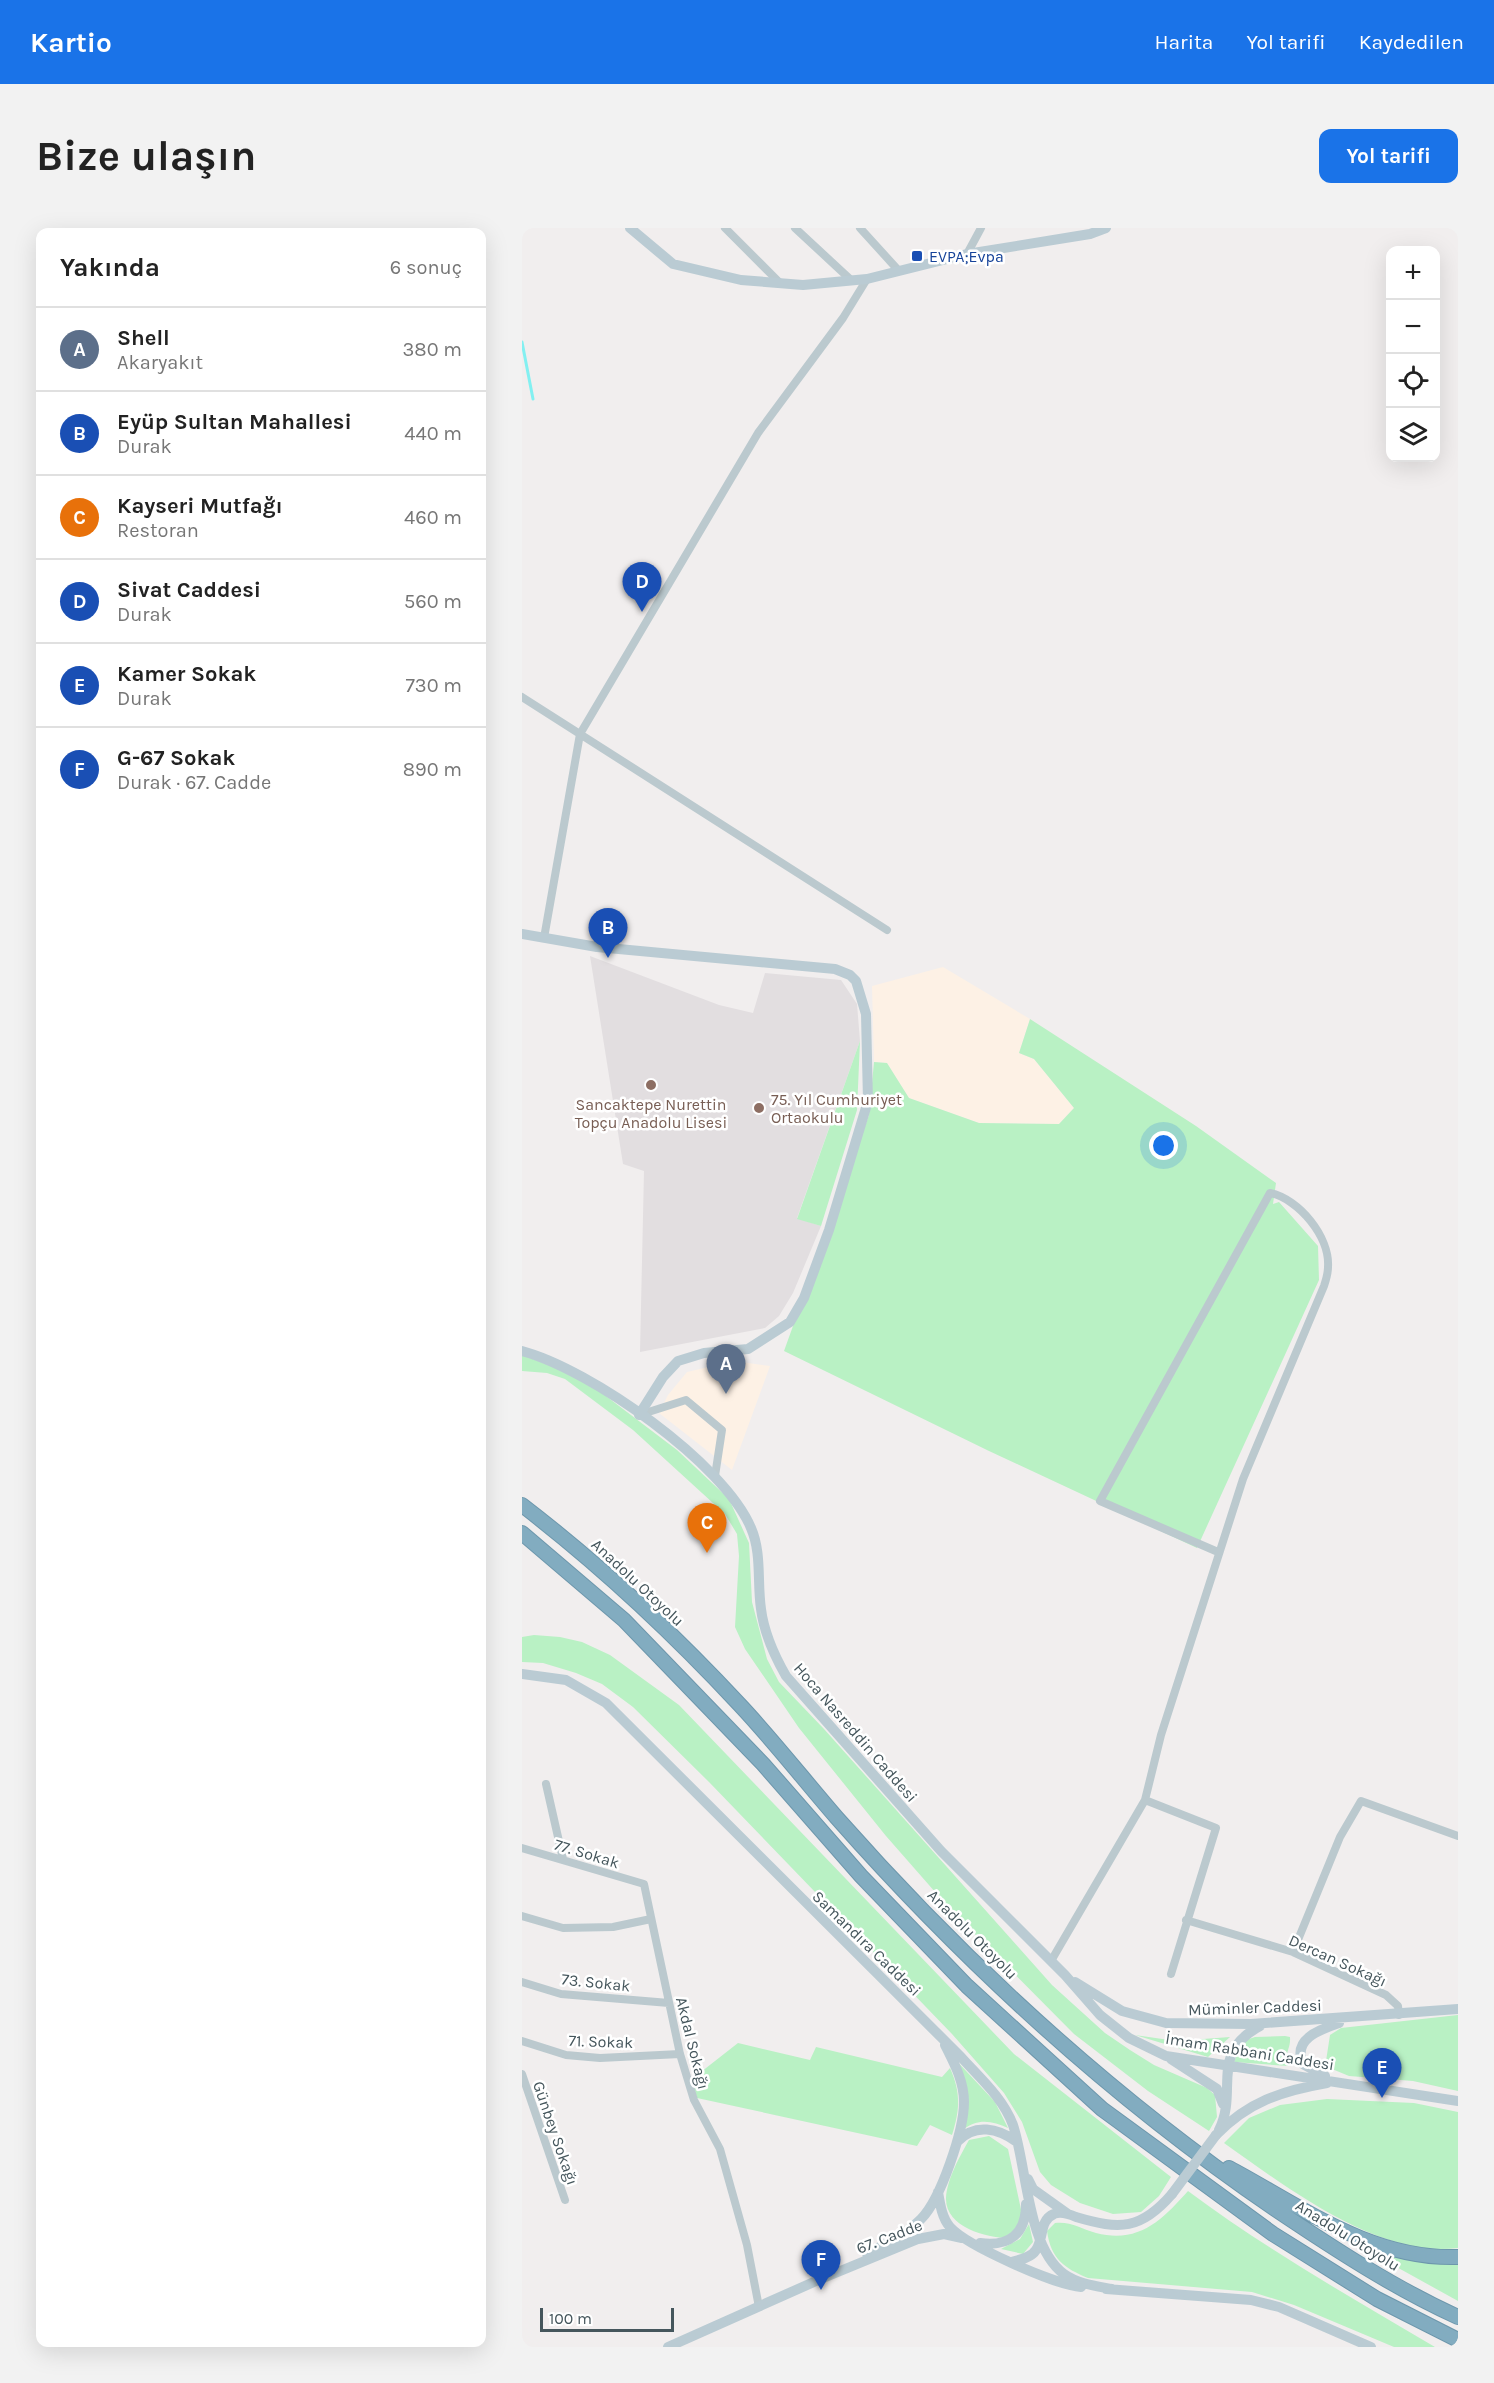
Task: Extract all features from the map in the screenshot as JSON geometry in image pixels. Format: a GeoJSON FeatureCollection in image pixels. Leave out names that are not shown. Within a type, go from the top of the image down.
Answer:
{"type":"FeatureCollection","features":[{"type":"Feature","properties":{"kind":"highway","name":"Anadolu Otoyolu"},"geometry":{"type":"LineString","coordinates":[[522,1505],[594,1563],[738,1702],[837,1818],[989,1975],[1074,2055],[1179,2140],[1329,2244],[1458,2317]]}},
{"type":"Feature","properties":{"kind":"highway"},"geometry":{"type":"LineString","coordinates":[[522,1533],[624,1620],[763,1764],[861,1876],[958,1977],[1068,2078],[1160,2154],[1274,2234],[1457,2347]]}},
{"type":"Feature","properties":{"kind":"highway"},"geometry":{"type":"LineString","coordinates":[[1179,2140],[1346,2234],[1414,2255],[1458,2257]]}},
{"type":"Feature","properties":{"kind":"highway"},"geometry":{"type":"LineString","coordinates":[[1377,2299],[1458,2340]]}},
{"type":"Feature","properties":{"kind":"main road"},"geometry":{"type":"LineString","coordinates":[[630,228],[673,264],[741,280],[803,285],[867,279],[967,254],[1090,234],[1106,228]]}},
{"type":"Feature","properties":{"kind":"main road"},"geometry":{"type":"LineString","coordinates":[[522,934],[618,949],[836,969],[850,975],[856,981],[866,1014],[868,1101],[829,1230],[804,1298],[790,1322],[748,1349],[705,1353],[678,1361],[663,1377],[639,1415]]}},
{"type":"Feature","properties":{"kind":"main road","name":"Hoca Nasreddin Caddesi"},"geometry":{"type":"LineString","coordinates":[[522,1351],[568,1367],[602,1387],[715,1476],[739,1506],[752,1529],[763,1618],[774,1656],[786,1676],[941,1851],[1065,1975]]}},
{"type":"Feature","properties":{"kind":"main road","name":"Samandıra Caddesi"},"geometry":{"type":"LineString","coordinates":[[522,1674],[566,1680],[606,1702],[940,2035],[999,2098],[1012,2125],[1040,2238],[1053,2265],[1077,2281],[1112,2289]]}},
{"type":"Feature","properties":{"kind":"main road","name":"Müminler Caddesi"},"geometry":{"type":"LineString","coordinates":[[1065,1975],[1114,2007],[1144,2019],[1194,2025],[1348,2019],[1458,2009]]}},
{"type":"Feature","properties":{"kind":"main road","name":"İmam Rabbani Caddesi"},"geometry":{"type":"LineString","coordinates":[[1065,1975],[1089,2005],[1113,2027],[1166,2056],[1458,2101]]}},
{"type":"Feature","properties":{"kind":"main road"},"geometry":{"type":"LineString","coordinates":[[1339,2081],[1309,2070],[1303,2064],[1299,2052],[1302,2043],[1316,2032],[1348,2019]]}},
{"type":"Feature","properties":{"kind":"main road"},"geometry":{"type":"LineString","coordinates":[[1216,2136],[1224,2115],[1229,2066],[1240,2038],[1266,2023]]}},
{"type":"Feature","properties":{"kind":"main road"},"geometry":{"type":"LineString","coordinates":[[940,2035],[958,2072],[964,2101],[955,2144],[938,2192],[941,2208],[950,2227],[974,2243],[1011,2262],[1061,2283],[1251,2300],[1279,2307],[1371,2347]]}},
{"type":"Feature","properties":{"kind":"main road"},"geometry":{"type":"LineString","coordinates":[[1166,2056],[1217,2089],[1222,2098],[1224,2115]]}},
{"type":"Feature","properties":{"kind":"main road"},"geometry":{"type":"LineString","coordinates":[[1011,2262],[1034,2253],[1046,2220],[1051,2214],[1068,2214],[1106,2225],[1126,2226],[1157,2211],[1216,2136],[1236,2115],[1255,2103],[1339,2081]]}},
{"type":"Feature","properties":{"kind":"main road"},"geometry":{"type":"LineString","coordinates":[[955,2144],[965,2134],[988,2129],[997,2131],[1017,2142]]}},
{"type":"Feature","properties":{"kind":"main road"},"geometry":{"type":"LineString","coordinates":[[1023,2170],[1034,2189],[1068,2214]]}},
{"type":"Feature","properties":{"kind":"main road","name":"67. Cadde"},"geometry":{"type":"LineString","coordinates":[[816,2281],[911,2228],[923,2217],[938,2192]]}},
{"type":"Feature","properties":{"kind":"main road"},"geometry":{"type":"LineString","coordinates":[[974,2243],[1003,2244],[1016,2237],[1023,2228],[1028,2194]]}},
{"type":"Feature","properties":{"kind":"main road","name":"67. Cadde"},"geometry":{"type":"LineString","coordinates":[[668,2347],[816,2281],[931,2236],[944,2234],[974,2243]]}},
{"type":"Feature","properties":{"kind":"street"},"geometry":{"type":"LineString","coordinates":[[725,228],[780,283]]}},
{"type":"Feature","properties":{"kind":"street"},"geometry":{"type":"LineString","coordinates":[[795,228],[851,280]]}},
{"type":"Feature","properties":{"kind":"street"},"geometry":{"type":"LineString","coordinates":[[860,228],[899,271]]}},
{"type":"Feature","properties":{"kind":"street"},"geometry":{"type":"LineString","coordinates":[[967,254],[981,228]]}},
{"type":"Feature","properties":{"kind":"street"},"geometry":{"type":"LineString","coordinates":[[544,938],[580,734],[758,433],[843,318],[867,279]]}},
{"type":"Feature","properties":{"kind":"street"},"geometry":{"type":"LineString","coordinates":[[522,697],[887,930]]}},
{"type":"Feature","properties":{"kind":"street"},"geometry":{"type":"LineString","coordinates":[[1051,1961],[1145,1800],[1161,1735],[1242,1479],[1317,1304],[1328,1266],[1325,1248],[1314,1227],[1297,1208],[1281,1195],[1270,1193],[1100,1501],[1218,1552]]}},
{"type":"Feature","properties":{"kind":"street"},"geometry":{"type":"LineString","coordinates":[[639,1415],[686,1400],[722,1430],[715,1476]]}},
{"type":"Feature","properties":{"kind":"street"},"geometry":{"type":"LineString","coordinates":[[546,1784],[563,1858]]}},
{"type":"Feature","properties":{"kind":"street"},"geometry":{"type":"LineString","coordinates":[[1145,1800],[1216,1828],[1171,1974]]}},
{"type":"Feature","properties":{"kind":"street"},"geometry":{"type":"LineString","coordinates":[[1293,1952],[1340,1837],[1360,1801],[1458,1836]]}},
{"type":"Feature","properties":{"kind":"street","name":"77. Sokak"},"geometry":{"type":"LineString","coordinates":[[522,1848],[563,1858],[644,1884]]}},
{"type":"Feature","properties":{"kind":"street","name":"Akdal Sokağı"},"geometry":{"type":"LineString","coordinates":[[644,1884],[680,2054],[694,2100],[720,2148],[747,2245],[759,2307]]}},
{"type":"Feature","properties":{"kind":"street"},"geometry":{"type":"LineString","coordinates":[[522,1916],[563,1928],[613,1927],[651,1919]]}},
{"type":"Feature","properties":{"kind":"street","name":"Dercan Sokağı"},"geometry":{"type":"LineString","coordinates":[[1186,1920],[1293,1952],[1386,1995],[1398,2006],[1399,2015]]}},
{"type":"Feature","properties":{"kind":"street","name":"73. Sokak"},"geometry":{"type":"LineString","coordinates":[[522,1982],[561,1994],[669,2003]]}},
{"type":"Feature","properties":{"kind":"street","name":"71. Sokak"},"geometry":{"type":"LineString","coordinates":[[522,2041],[566,2055],[600,2058],[680,2054]]}},
{"type":"Feature","properties":{"kind":"street","name":"Günbey Sokağı"},"geometry":{"type":"LineString","coordinates":[[522,2074],[565,2200]]}},
{"type":"Feature","properties":{"kind":"shaded area"},"geometry":{"type":"Polygon","coordinates":[[[590,956],[719,1005],[753,1013],[765,973],[841,980],[857,1004],[860,1041],[797,1218],[821,1226],[793,1293],[779,1316],[765,1328],[640,1352],[644,1171],[623,1164],[590,956]]]}},
{"type":"Feature","properties":{"kind":"shaded area"},"geometry":{"type":"Polygon","coordinates":[[[943,967],[1030,1019],[1019,1053],[1034,1059],[1074,1108],[1059,1124],[979,1123],[909,1098],[887,1063],[874,1062],[872,986],[943,967]]]}},
{"type":"Feature","properties":{"kind":"shaded area"},"geometry":{"type":"Polygon","coordinates":[[[734,1361],[770,1366],[732,1470],[659,1413],[668,1395],[687,1372],[734,1361]]]}},
{"type":"Feature","properties":{"kind":"green space"},"geometry":{"type":"Polygon","coordinates":[[[1030,1019],[1196,1126],[1276,1183],[1273,1204],[1279,1202],[1318,1246],[1319,1280],[1197,1548],[989,1451],[784,1351],[869,1115],[874,1062],[887,1063],[909,1098],[979,1123],[1059,1124],[1074,1108],[1034,1059],[1019,1053],[1030,1019]]]}},
{"type":"Feature","properties":{"kind":"green space"},"geometry":{"type":"Polygon","coordinates":[[[860,1041],[857,1110],[821,1226],[797,1219],[860,1041]]]}},
{"type":"Feature","properties":{"kind":"green space"},"geometry":{"type":"Polygon","coordinates":[[[522,1355],[565,1371],[598,1390],[677,1450],[729,1499],[749,1543],[752,1602],[767,1659],[779,1682],[824,1729],[1052,1985],[1105,2033],[1130,2050],[1154,2065],[1207,2088],[1215,2095],[1217,2117],[1209,2131],[1148,2091],[1074,2034],[950,1909],[886,1836],[799,1728],[745,1649],[735,1627],[739,1556],[737,1534],[725,1514],[633,1430],[565,1379],[547,1373],[522,1371],[522,1355]]]}},
{"type":"Feature","properties":{"kind":"green space"},"geometry":{"type":"Polygon","coordinates":[[[534,1635],[582,1642],[610,1655],[679,1705],[1014,2054],[1171,2177],[1159,2196],[1141,2212],[1113,2214],[1080,2203],[1051,2185],[1040,2172],[1022,2122],[1004,2093],[952,2034],[709,1782],[633,1707],[602,1684],[576,1673],[543,1663],[522,1662],[522,1637],[534,1635]]]}},
{"type":"Feature","properties":{"kind":"green space"},"geometry":{"type":"Polygon","coordinates":[[[1458,2015],[1458,2091],[1413,2081],[1349,2076],[1332,2069],[1326,2061],[1330,2035],[1341,2028],[1458,2015]]]}},
{"type":"Feature","properties":{"kind":"green space"},"geometry":{"type":"Polygon","coordinates":[[[1135,2035],[1176,2041],[1230,2037],[1208,2057],[1135,2035]]]}},
{"type":"Feature","properties":{"kind":"green space"},"geometry":{"type":"Polygon","coordinates":[[[1255,2037],[1290,2037],[1288,2066],[1234,2062],[1243,2041],[1255,2037]]]}},
{"type":"Feature","properties":{"kind":"green space"},"geometry":{"type":"Polygon","coordinates":[[[738,2043],[810,2060],[816,2047],[942,2077],[950,2068],[958,2093],[957,2117],[952,2135],[930,2125],[917,2146],[697,2098],[692,2079],[738,2043]]]}},
{"type":"Feature","properties":{"kind":"green space"},"geometry":{"type":"Polygon","coordinates":[[[953,2057],[995,2102],[1008,2128],[980,2122],[964,2129],[967,2110],[965,2084],[953,2057]]]}},
{"type":"Feature","properties":{"kind":"green space"},"geometry":{"type":"Polygon","coordinates":[[[1327,2099],[1414,2103],[1458,2112],[1458,2248],[1428,2248],[1397,2242],[1365,2231],[1304,2198],[1224,2143],[1249,2118],[1280,2105],[1327,2099]]]}},
{"type":"Feature","properties":{"kind":"green space"},"geometry":{"type":"Polygon","coordinates":[[[989,2136],[1008,2149],[1022,2214],[1020,2222],[1008,2238],[989,2236],[968,2229],[952,2216],[947,2208],[949,2183],[969,2140],[989,2136]]]}},
{"type":"Feature","properties":{"kind":"green space"},"geometry":{"type":"Polygon","coordinates":[[[1188,2191],[1278,2253],[1435,2347],[1394,2347],[1294,2305],[1252,2292],[1088,2278],[1066,2266],[1055,2256],[1047,2231],[1055,2223],[1071,2224],[1111,2236],[1125,2235],[1137,2232],[1159,2220],[1188,2191]]]}},
{"type":"Feature","properties":{"kind":"green space"},"geometry":{"type":"Polygon","coordinates":[[[1029,2224],[1033,2242],[1023,2254],[1001,2249],[1020,2239],[1029,2224]]]}},
{"type":"Feature","properties":{"kind":"green space"},"geometry":{"type":"Polygon","coordinates":[[[1355,2244],[1406,2258],[1458,2263],[1458,2301],[1355,2244]]]}},
{"type":"Feature","properties":{"kind":"waterway"},"geometry":{"type":"LineString","coordinates":[[522,342],[533,399]]}},
{"type":"Feature","properties":{"kind":"place","name":"EVPA;Evpa"},"geometry":{"type":"Point","coordinates":[917,256]}},
{"type":"Feature","properties":{"kind":"place","name":"Sivat Caddesi"},"geometry":{"type":"Point","coordinates":[642,612]}},
{"type":"Feature","properties":{"kind":"place","name":"Eyüp Sultan Mahallesi"},"geometry":{"type":"Point","coordinates":[608,958]}},
{"type":"Feature","properties":{"kind":"place","name":"Sancaktepe Nurettin Topçu Anadolu Lisesi"},"geometry":{"type":"Point","coordinates":[651,1085]}},
{"type":"Feature","properties":{"kind":"place","name":"75. Yıl Cumhuriyet Ortaokulu"},"geometry":{"type":"Point","coordinates":[759,1108]}},
{"type":"Feature","properties":{"kind":"place","name":"Shell"},"geometry":{"type":"Point","coordinates":[726,1394]}},
{"type":"Feature","properties":{"kind":"place","name":"Kayseri Mutfağı"},"geometry":{"type":"Point","coordinates":[707,1553]}},
{"type":"Feature","properties":{"kind":"place","name":"Kamer Sokak"},"geometry":{"type":"Point","coordinates":[1382,2098]}},
{"type":"Feature","properties":{"kind":"place","name":"G-67 Sokak"},"geometry":{"type":"Point","coordinates":[821,2290]}}]}
